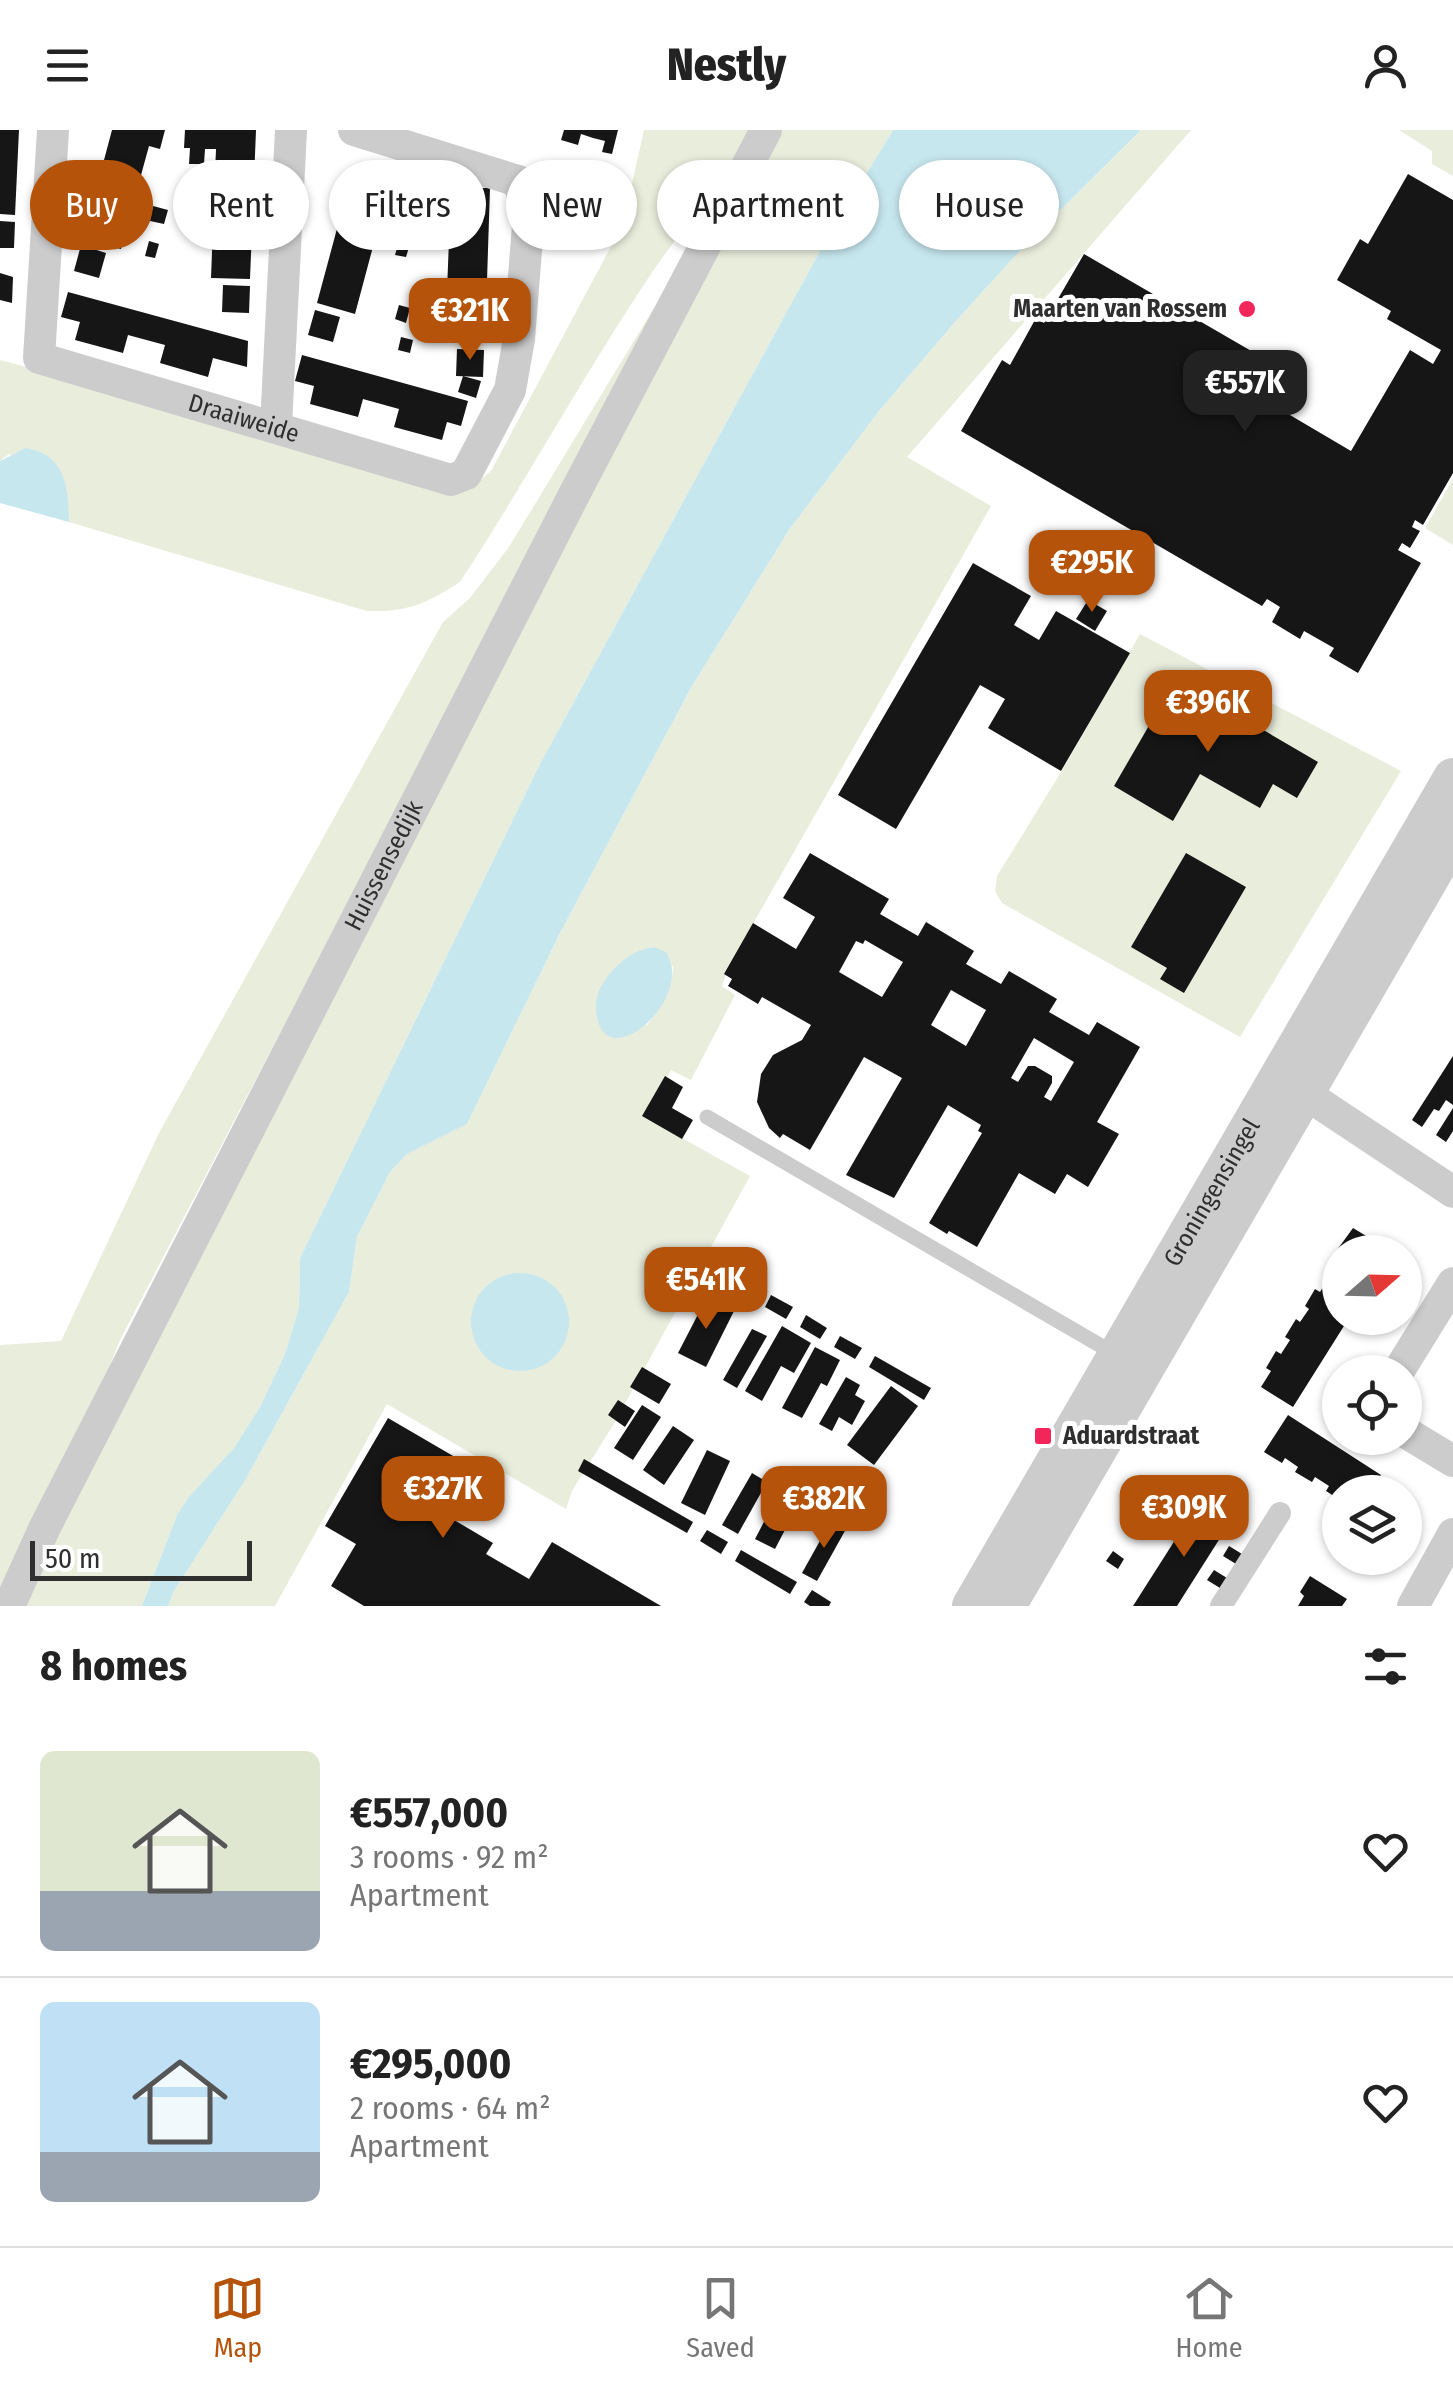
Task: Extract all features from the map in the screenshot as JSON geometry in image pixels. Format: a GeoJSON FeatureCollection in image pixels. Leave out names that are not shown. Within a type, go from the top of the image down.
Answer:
{"type":"FeatureCollection","features":[{"type":"Feature","properties":{"kind":"street","name":"Draaiweide"},"geometry":{"type":"LineString","coordinates":[[53,130],[39,358],[451,480],[466,474],[510,390],[520,340],[527,250]]}},
{"type":"Feature","properties":{"kind":"street"},"geometry":{"type":"LineString","coordinates":[[276,426],[291,130]]}},
{"type":"Feature","properties":{"kind":"street"},"geometry":{"type":"LineString","coordinates":[[354,130],[506,177]]}},
{"type":"Feature","properties":{"kind":"street","name":"Huissensedijk"},"geometry":{"type":"LineString","coordinates":[[9,1606],[45,1527],[311,1005],[766,130]]}},
{"type":"Feature","properties":{"kind":"street","name":"Groningensingel"},"geometry":{"type":"LineString","coordinates":[[1006,1606],[1131,1363],[1292,1085],[1453,778]]}},
{"type":"Feature","properties":{"kind":"street","name":"Groningensingel"},"geometry":{"type":"LineString","coordinates":[[1292,1085],[1453,837]]}},
{"type":"Feature","properties":{"kind":"street"},"geometry":{"type":"LineString","coordinates":[[1292,1085],[1453,1192]]}},
{"type":"Feature","properties":{"kind":"street"},"geometry":{"type":"LineString","coordinates":[[1409,1355],[1453,1283]]}},
{"type":"Feature","properties":{"kind":"street","name":"Groningensingel"},"geometry":{"type":"LineString","coordinates":[[972,1606],[1131,1363]]}},
{"type":"Feature","properties":{"kind":"street"},"geometry":{"type":"LineString","coordinates":[[1422,1442],[1453,1461]]}},
{"type":"Feature","properties":{"kind":"street"},"geometry":{"type":"LineString","coordinates":[[1221,1606],[1280,1513]]}},
{"type":"Feature","properties":{"kind":"street"},"geometry":{"type":"LineString","coordinates":[[1413,1606],[1453,1534]]}},
{"type":"Feature","properties":{"kind":"lane"},"geometry":{"type":"LineString","coordinates":[[706,1117],[1131,1363]]}},
{"type":"Feature","properties":{"kind":"green space"},"geometry":{"type":"Polygon","coordinates":[[[644,130],[753,130],[735,160],[657,160],[657,250],[669,250],[626,312],[460,582],[437,596],[406,608],[367,611],[69,522],[64,480],[9,454],[0,461],[0,360],[464,482],[481,479],[491,471],[609,250],[637,250],[637,161],[644,130]]]}},
{"type":"Feature","properties":{"kind":"green space"},"geometry":{"type":"Polygon","coordinates":[[[776,130],[893,130],[875,160],[761,160],[776,130]]]}},
{"type":"Feature","properties":{"kind":"green space"},"geometry":{"type":"Polygon","coordinates":[[[1141,130],[1191,130],[907,457],[991,506],[729,966],[722,986],[735,995],[691,1080],[671,1070],[646,1118],[750,1176],[615,1422],[572,1491],[566,1509],[387,1404],[275,1606],[168,1606],[244,1482],[349,1292],[357,1237],[390,1172],[407,1154],[467,1124],[561,931],[692,686],[789,530],[879,411],[1020,250],[1059,250],[1059,211],[1141,130]],[[654,947],[635,954],[606,980],[597,998],[647,1025],[665,998],[673,967],[654,947]],[[512,1274],[488,1285],[474,1307],[520,1371],[543,1364],[558,1351],[566,1335],[568,1318],[563,1301],[552,1287],[534,1277],[512,1274]]]}},
{"type":"Feature","properties":{"kind":"green space"},"geometry":{"type":"Polygon","coordinates":[[[1399,130],[1453,130],[1453,176],[1432,164],[1432,151],[1399,130]]]}},
{"type":"Feature","properties":{"kind":"green space"},"geometry":{"type":"Polygon","coordinates":[[[714,250],[821,250],[540,764],[300,1258],[299,1308],[285,1354],[260,1407],[234,1449],[177,1515],[142,1606],[16,1606],[714,250]]]}},
{"type":"Feature","properties":{"kind":"green space"},"geometry":{"type":"Polygon","coordinates":[[[683,260],[120,1340],[100,1390],[0,1590],[0,1345],[61,1341],[160,1131],[443,622],[470,598],[509,547],[683,260]]]}},
{"type":"Feature","properties":{"kind":"green space"},"geometry":{"type":"Polygon","coordinates":[[[1453,479],[1453,545],[1425,528],[1453,479]]]}},
{"type":"Feature","properties":{"kind":"green space"},"geometry":{"type":"Polygon","coordinates":[[[1140,634],[1401,771],[1240,1037],[1002,903],[995,891],[997,876],[1140,634]]]}},
{"type":"Feature","properties":{"kind":"water"},"geometry":{"type":"Polygon","coordinates":[[[893,130],[1141,130],[1059,211],[1059,160],[899,160],[899,250],[1020,250],[879,411],[789,530],[692,686],[561,931],[467,1124],[407,1154],[390,1172],[357,1237],[349,1292],[244,1482],[168,1606],[142,1606],[177,1515],[234,1448],[260,1407],[285,1354],[299,1308],[300,1258],[540,764],[821,250],[879,250],[879,160],[875,160],[893,130]]]}},
{"type":"Feature","properties":{"kind":"water"},"geometry":{"type":"Polygon","coordinates":[[[26,448],[57,465],[66,485],[69,522],[0,503],[0,461],[26,448]]]}},
{"type":"Feature","properties":{"kind":"water"},"geometry":{"type":"Polygon","coordinates":[[[654,947],[666,952],[672,970],[670,989],[661,1007],[633,1033],[619,1038],[606,1034],[596,1011],[601,987],[625,959],[654,947]]]}},
{"type":"Feature","properties":{"kind":"water"},"geometry":{"type":"Polygon","coordinates":[[[520,1273],[539,1277],[554,1288],[565,1303],[569,1322],[565,1341],[554,1356],[539,1367],[520,1371],[501,1367],[486,1356],[475,1341],[471,1322],[475,1303],[486,1288],[501,1277],[520,1273]]]}},
{"type":"Feature","properties":{"kind":"building"},"geometry":{"type":"Polygon","coordinates":[[[0,130],[19,130],[15,215],[0,214],[0,130]]]}},
{"type":"Feature","properties":{"kind":"building"},"geometry":{"type":"Polygon","coordinates":[[[112,130],[165,130],[160,149],[149,146],[145,160],[104,160],[112,130]]]}},
{"type":"Feature","properties":{"kind":"building"},"geometry":{"type":"Polygon","coordinates":[[[185,130],[256,130],[255,160],[216,160],[216,149],[205,149],[204,160],[189,160],[190,148],[184,148],[185,130]]]}},
{"type":"Feature","properties":{"kind":"building"},"geometry":{"type":"Polygon","coordinates":[[[564,130],[618,130],[612,154],[602,152],[605,141],[581,134],[578,145],[561,140],[564,130]]]}},
{"type":"Feature","properties":{"kind":"building"},"geometry":{"type":"Polygon","coordinates":[[[1408,174],[1453,200],[1453,473],[1423,525],[1415,520],[1412,527],[1420,531],[1410,548],[1402,543],[1398,550],[1421,563],[1358,673],[1329,656],[1334,648],[1304,631],[1300,639],[1272,622],[1280,607],[1267,599],[1262,606],[961,431],[1002,360],[1010,365],[1036,318],[1044,323],[1084,254],[1286,371],[1268,402],[1351,451],[1410,350],[1433,364],[1441,350],[1387,319],[1391,311],[1337,280],[1360,239],[1368,244],[1408,174]]]}},
{"type":"Feature","properties":{"kind":"building"},"geometry":{"type":"Polygon","coordinates":[[[486,188],[490,188],[485,343],[445,342],[449,250],[486,250],[486,188]]]}},
{"type":"Feature","properties":{"kind":"building"},"geometry":{"type":"Polygon","coordinates":[[[153,206],[168,210],[164,224],[153,222],[153,206]]]}},
{"type":"Feature","properties":{"kind":"building"},"geometry":{"type":"Polygon","coordinates":[[[0,221],[15,222],[14,248],[0,248],[0,221]]]}},
{"type":"Feature","properties":{"kind":"building"},"geometry":{"type":"Polygon","coordinates":[[[153,242],[159,244],[155,258],[145,256],[147,250],[153,250],[153,242]]]}},
{"type":"Feature","properties":{"kind":"building"},"geometry":{"type":"Polygon","coordinates":[[[80,250],[106,253],[99,278],[74,271],[80,250]]]}},
{"type":"Feature","properties":{"kind":"building"},"geometry":{"type":"Polygon","coordinates":[[[212,250],[251,250],[250,279],[211,278],[212,250]]]}},
{"type":"Feature","properties":{"kind":"building"},"geometry":{"type":"Polygon","coordinates":[[[331,250],[372,250],[355,314],[317,303],[331,250]]]}},
{"type":"Feature","properties":{"kind":"building"},"geometry":{"type":"Polygon","coordinates":[[[396,250],[408,250],[406,257],[395,255],[396,250]]]}},
{"type":"Feature","properties":{"kind":"building"},"geometry":{"type":"Polygon","coordinates":[[[0,273],[13,277],[12,303],[0,300],[0,273]]]}},
{"type":"Feature","properties":{"kind":"building"},"geometry":{"type":"Polygon","coordinates":[[[223,285],[250,286],[249,313],[222,312],[223,285]]]}},
{"type":"Feature","properties":{"kind":"building"},"geometry":{"type":"Polygon","coordinates":[[[68,292],[248,341],[247,367],[213,358],[208,377],[160,363],[165,345],[128,335],[123,353],[75,340],[80,322],[61,317],[68,292]]]}},
{"type":"Feature","properties":{"kind":"building"},"geometry":{"type":"Polygon","coordinates":[[[399,305],[410,308],[406,323],[395,319],[399,305]]]}},
{"type":"Feature","properties":{"kind":"building"},"geometry":{"type":"Polygon","coordinates":[[[315,310],[340,317],[333,342],[308,335],[315,310]]]}},
{"type":"Feature","properties":{"kind":"building"},"geometry":{"type":"Polygon","coordinates":[[[401,337],[413,340],[410,353],[398,350],[401,337]]]}},
{"type":"Feature","properties":{"kind":"building"},"geometry":{"type":"Polygon","coordinates":[[[457,349],[484,350],[483,377],[456,376],[457,349]]]}},
{"type":"Feature","properties":{"kind":"building"},"geometry":{"type":"Polygon","coordinates":[[[302,355],[468,401],[461,426],[447,422],[442,440],[394,427],[399,409],[363,399],[358,417],[310,404],[314,386],[295,381],[302,355]]]}},
{"type":"Feature","properties":{"kind":"building"},"geometry":{"type":"Polygon","coordinates":[[[463,376],[481,381],[476,398],[458,392],[463,376]]]}},
{"type":"Feature","properties":{"kind":"building"},"geometry":{"type":"Polygon","coordinates":[[[1088,538],[1132,563],[1120,583],[1076,558],[1088,538]]]}},
{"type":"Feature","properties":{"kind":"building"},"geometry":{"type":"Polygon","coordinates":[[[973,563],[1031,596],[1014,625],[1039,640],[1056,611],[1130,653],[1061,771],[988,728],[1005,699],[980,685],[896,829],[838,795],[973,563]]]}},
{"type":"Feature","properties":{"kind":"building"},"geometry":{"type":"Polygon","coordinates":[[[1088,600],[1107,611],[1095,631],[1076,619],[1088,600]]]}},
{"type":"Feature","properties":{"kind":"building"},"geometry":{"type":"Polygon","coordinates":[[[1176,679],[1318,762],[1297,798],[1273,784],[1260,808],[1200,774],[1173,821],[1114,786],[1176,679]]]}},
{"type":"Feature","properties":{"kind":"building"},"geometry":{"type":"Polygon","coordinates":[[[810,853],[889,899],[880,914],[918,936],[926,922],[974,951],[966,964],[1001,984],[1009,971],[1057,999],[1049,1012],[1089,1035],[1097,1022],[1140,1047],[1097,1122],[1119,1134],[1088,1187],[1067,1174],[1055,1194],[1019,1173],[977,1247],[949,1231],[947,1234],[929,1223],[982,1133],[978,1131],[981,1125],[948,1105],[894,1198],[846,1175],[902,1078],[864,1057],[810,1150],[783,1134],[780,1138],[769,1128],[757,1102],[761,1074],[773,1055],[802,1040],[811,1025],[762,997],[758,1004],[728,986],[732,979],[724,974],[753,923],[796,949],[815,917],[783,898],[810,853]],[[865,940],[863,944],[856,941],[839,972],[882,997],[903,962],[865,940]],[[951,990],[931,1025],[966,1046],[986,1010],[951,990]],[[1034,1038],[1011,1078],[1018,1082],[1028,1066],[1035,1066],[1052,1076],[1044,1097],[1051,1101],[1074,1062],[1034,1038]]]}},
{"type":"Feature","properties":{"kind":"building"},"geometry":{"type":"Polygon","coordinates":[[[1186,853],[1246,887],[1184,993],[1160,979],[1167,968],[1131,947],[1186,853]]]}},
{"type":"Feature","properties":{"kind":"building"},"geometry":{"type":"Polygon","coordinates":[[[1453,1056],[1453,1105],[1446,1100],[1422,1127],[1412,1120],[1453,1056]]]}},
{"type":"Feature","properties":{"kind":"building"},"geometry":{"type":"Polygon","coordinates":[[[665,1076],[683,1087],[672,1108],[693,1120],[682,1139],[642,1116],[665,1076]]]}},
{"type":"Feature","properties":{"kind":"building"},"geometry":{"type":"Polygon","coordinates":[[[1453,1108],[1453,1131],[1446,1142],[1436,1135],[1453,1108]]]}},
{"type":"Feature","properties":{"kind":"building"},"geometry":{"type":"Polygon","coordinates":[[[723,1267],[758,1287],[745,1310],[710,1290],[723,1267]]]}},
{"type":"Feature","properties":{"kind":"building"},"geometry":{"type":"Polygon","coordinates":[[[1315,1289],[1320,1292],[1322,1289],[1322,1335],[1338,1335],[1322,1355],[1293,1407],[1261,1387],[1271,1371],[1266,1368],[1276,1351],[1281,1354],[1290,1340],[1285,1337],[1296,1319],[1300,1322],[1309,1309],[1305,1306],[1315,1289]]]}},
{"type":"Feature","properties":{"kind":"building"},"geometry":{"type":"Polygon","coordinates":[[[771,1295],[793,1307],[786,1319],[765,1307],[771,1295]]]}},
{"type":"Feature","properties":{"kind":"building"},"geometry":{"type":"Polygon","coordinates":[[[707,1297],[734,1311],[706,1367],[678,1353],[707,1297]]]}},
{"type":"Feature","properties":{"kind":"building"},"geometry":{"type":"Polygon","coordinates":[[[806,1315],[827,1328],[820,1339],[800,1327],[806,1315]]]}},
{"type":"Feature","properties":{"kind":"building"},"geometry":{"type":"Polygon","coordinates":[[[782,1326],[811,1343],[794,1373],[781,1366],[762,1401],[745,1391],[782,1326]]]}},
{"type":"Feature","properties":{"kind":"building"},"geometry":{"type":"Polygon","coordinates":[[[752,1329],[767,1336],[737,1388],[723,1380],[752,1329]]]}},
{"type":"Feature","properties":{"kind":"building"},"geometry":{"type":"Polygon","coordinates":[[[840,1336],[862,1348],[855,1359],[834,1347],[840,1336]]]}},
{"type":"Feature","properties":{"kind":"building"},"geometry":{"type":"Polygon","coordinates":[[[815,1347],[840,1360],[827,1386],[821,1383],[802,1418],[782,1408],[815,1347]]]}},
{"type":"Feature","properties":{"kind":"building"},"geometry":{"type":"Polygon","coordinates":[[[875,1356],[931,1388],[924,1400],[869,1367],[875,1356]]]}},
{"type":"Feature","properties":{"kind":"building"},"geometry":{"type":"Polygon","coordinates":[[[642,1367],[671,1384],[659,1404],[630,1387],[642,1367]]]}},
{"type":"Feature","properties":{"kind":"building"},"geometry":{"type":"Polygon","coordinates":[[[846,1377],[860,1385],[855,1395],[865,1401],[852,1425],[839,1417],[832,1431],[819,1424],[846,1377]]]}},
{"type":"Feature","properties":{"kind":"building"},"geometry":{"type":"Polygon","coordinates":[[[891,1386],[918,1406],[874,1465],[847,1445],[891,1386]]]}},
{"type":"Feature","properties":{"kind":"building"},"geometry":{"type":"Polygon","coordinates":[[[618,1400],[635,1411],[625,1427],[608,1415],[618,1400]]]}},
{"type":"Feature","properties":{"kind":"building"},"geometry":{"type":"Polygon","coordinates":[[[642,1405],[661,1417],[633,1460],[614,1448],[642,1405]]]}},
{"type":"Feature","properties":{"kind":"building"},"geometry":{"type":"Polygon","coordinates":[[[1288,1415],[1322,1437],[1322,1455],[1350,1455],[1381,1475],[1322,1475],[1322,1482],[1315,1477],[1312,1482],[1295,1472],[1298,1467],[1285,1458],[1282,1463],[1264,1452],[1288,1415]]]}},
{"type":"Feature","properties":{"kind":"building"},"geometry":{"type":"Polygon","coordinates":[[[388,1418],[472,1467],[444,1514],[493,1543],[486,1554],[529,1579],[552,1542],[661,1606],[364,1606],[331,1586],[356,1544],[325,1526],[388,1418]]]}},
{"type":"Feature","properties":{"kind":"building"},"geometry":{"type":"Polygon","coordinates":[[[673,1426],[694,1440],[664,1485],[643,1470],[673,1426]]]}},
{"type":"Feature","properties":{"kind":"building"},"geometry":{"type":"Polygon","coordinates":[[[707,1450],[730,1461],[705,1515],[681,1503],[707,1450]]]}},
{"type":"Feature","properties":{"kind":"building"},"geometry":{"type":"Polygon","coordinates":[[[584,1459],[693,1522],[687,1533],[578,1471],[584,1459]]]}},
{"type":"Feature","properties":{"kind":"building"},"geometry":{"type":"Polygon","coordinates":[[[752,1473],[767,1482],[738,1534],[722,1525],[752,1473]]]}},
{"type":"Feature","properties":{"kind":"building"},"geometry":{"type":"Polygon","coordinates":[[[778,1495],[798,1505],[775,1549],[755,1539],[778,1495]]]}},
{"type":"Feature","properties":{"kind":"building"},"geometry":{"type":"Polygon","coordinates":[[[1198,1504],[1229,1524],[1177,1606],[1133,1606],[1198,1504]]]}},
{"type":"Feature","properties":{"kind":"building"},"geometry":{"type":"Polygon","coordinates":[[[831,1521],[846,1529],[817,1581],[802,1573],[831,1521]]]}},
{"type":"Feature","properties":{"kind":"building"},"geometry":{"type":"Polygon","coordinates":[[[707,1530],[728,1542],[721,1554],[700,1541],[707,1530]]]}},
{"type":"Feature","properties":{"kind":"building"},"geometry":{"type":"Polygon","coordinates":[[[1229,1546],[1242,1554],[1236,1564],[1223,1556],[1229,1546]]]}},
{"type":"Feature","properties":{"kind":"building"},"geometry":{"type":"Polygon","coordinates":[[[741,1550],[797,1582],[790,1594],[735,1561],[741,1550]]]}},
{"type":"Feature","properties":{"kind":"building"},"geometry":{"type":"Polygon","coordinates":[[[1113,1551],[1124,1559],[1118,1569],[1106,1561],[1113,1551]]]}},
{"type":"Feature","properties":{"kind":"building"},"geometry":{"type":"Polygon","coordinates":[[[1214,1570],[1227,1578],[1220,1588],[1207,1580],[1214,1570]]]}},
{"type":"Feature","properties":{"kind":"building"},"geometry":{"type":"Polygon","coordinates":[[[1310,1576],[1347,1599],[1342,1606],[1298,1606],[1304,1596],[1300,1592],[1310,1576]]]}},
{"type":"Feature","properties":{"kind":"building"},"geometry":{"type":"Polygon","coordinates":[[[812,1590],[831,1602],[829,1606],[810,1606],[804,1602],[812,1590]]]}},
{"type":"Feature","properties":{"kind":"place","name":"Maarten van Rossem"},"geometry":{"type":"Point","coordinates":[1247,309]}},
{"type":"Feature","properties":{"kind":"place","name":"Aduardstraat"},"geometry":{"type":"Point","coordinates":[1043,1436]}}]}
